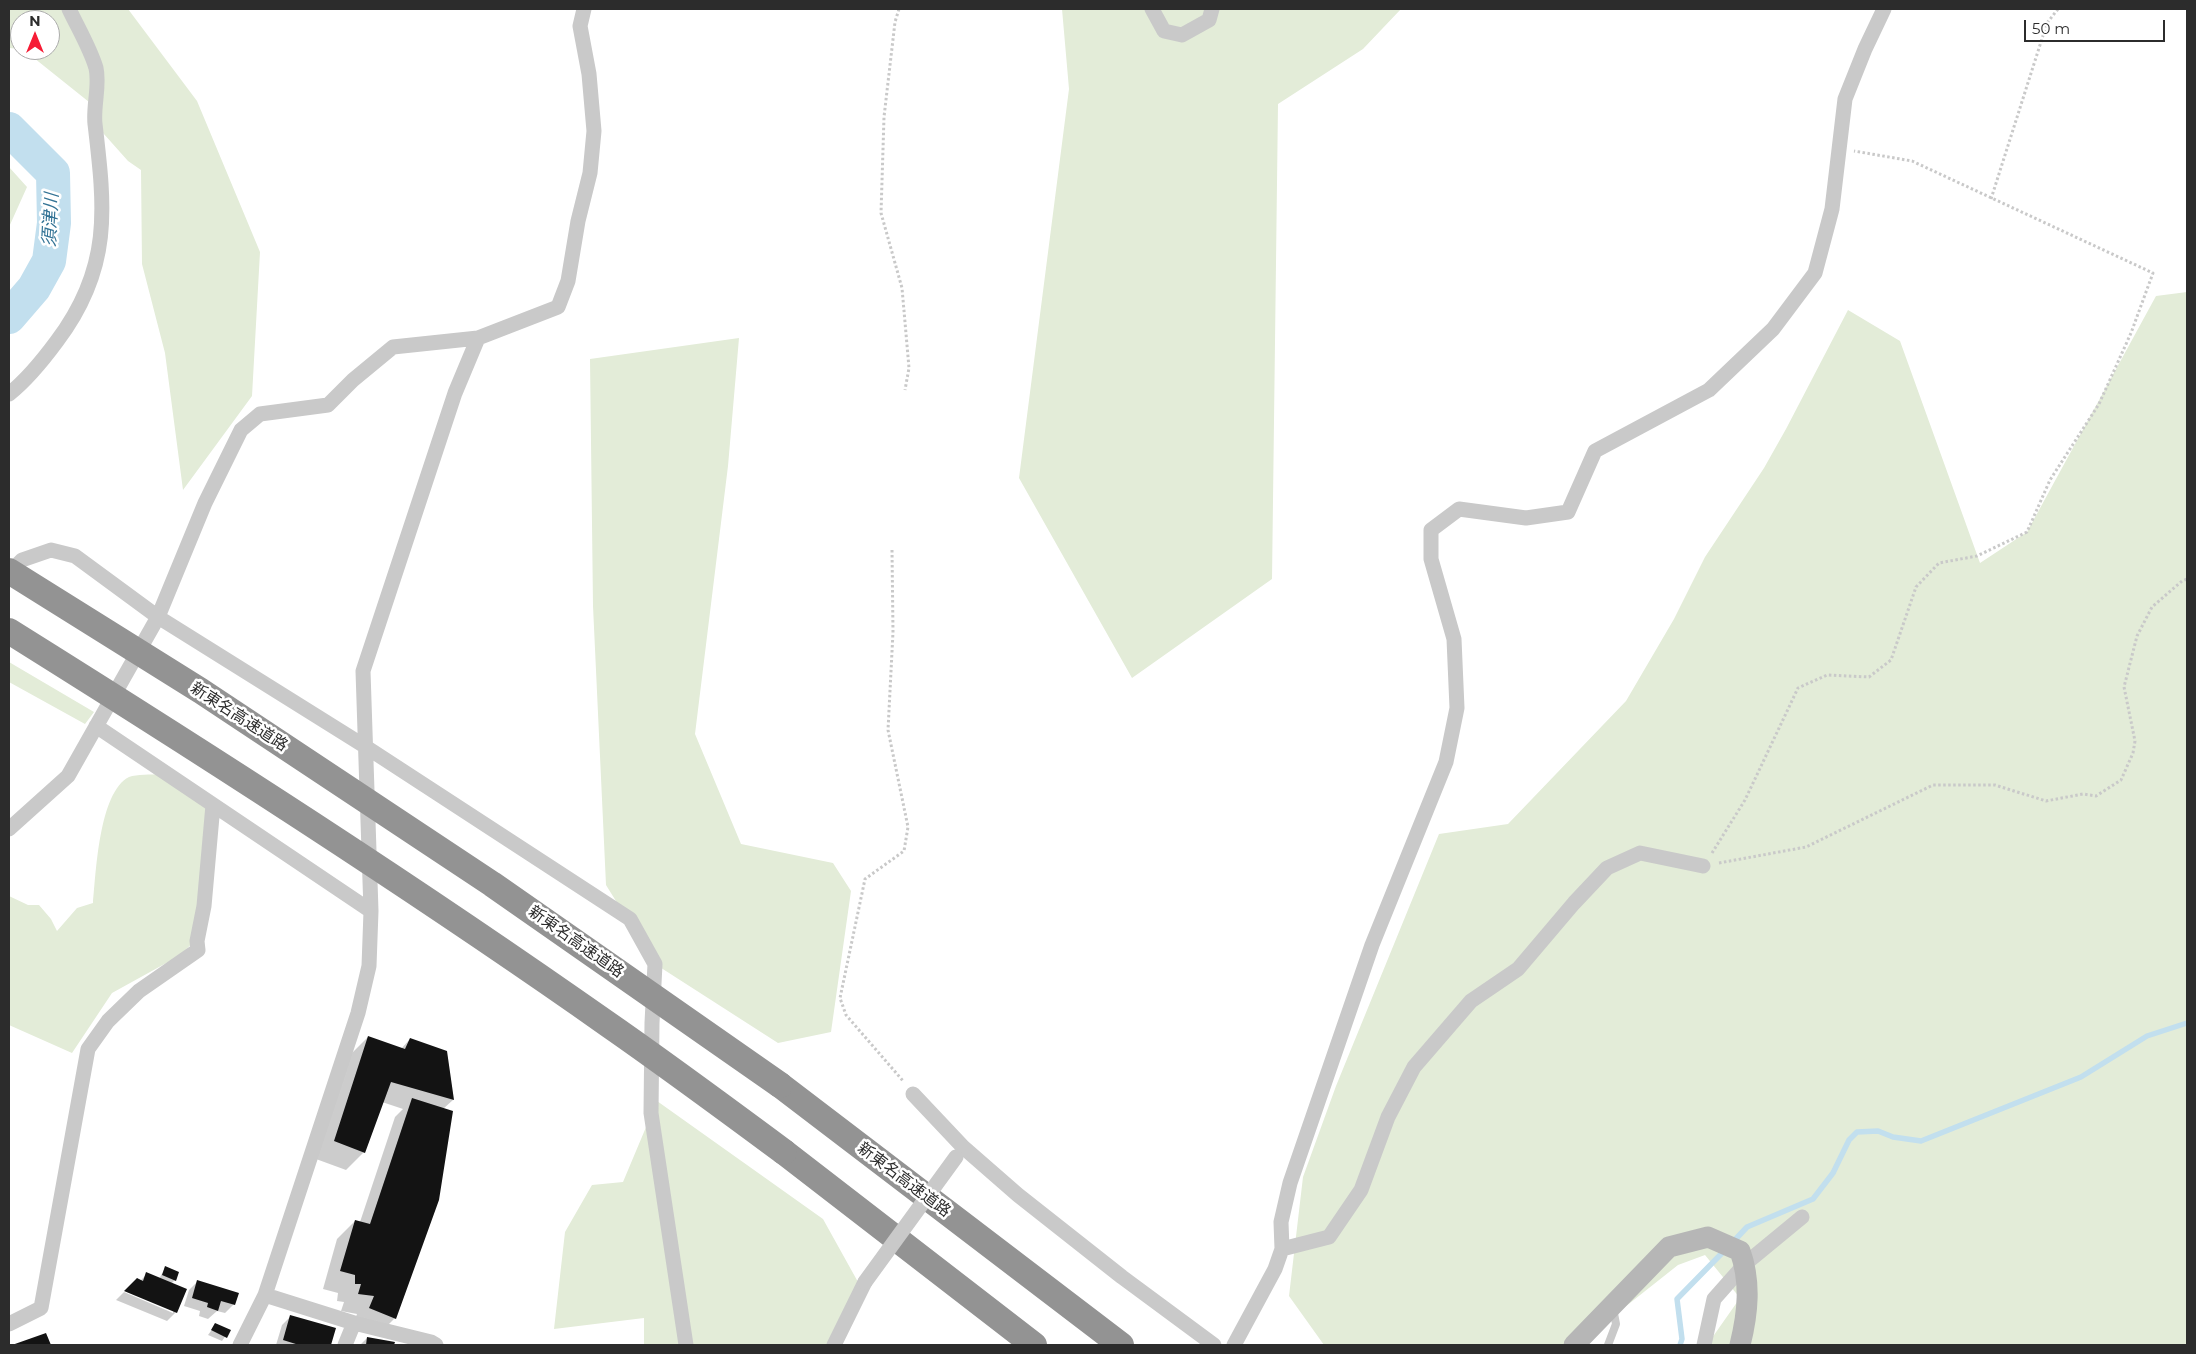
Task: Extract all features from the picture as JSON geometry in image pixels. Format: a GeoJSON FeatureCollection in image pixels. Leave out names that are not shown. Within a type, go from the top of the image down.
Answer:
{"type":"FeatureCollection","features":[{"type":"Feature","properties":{"kind":"highway","name":"新東名高速道路"},"geometry":{"type":"LineString","coordinates":[[9,572],[201,692],[492,884],[780,1085],[1121,1345]]}},
{"type":"Feature","properties":{"kind":"highway"},"geometry":{"type":"LineString","coordinates":[[9,631],[169,731],[386,872],[609,1025],[784,1152],[1034,1345]]}},
{"type":"Feature","properties":{"kind":"street"},"geometry":{"type":"LineString","coordinates":[[9,394],[23,383],[70,324],[84,301],[100,249],[103,201],[102,171],[95,124],[96,68],[69,9]]}},
{"type":"Feature","properties":{"kind":"street"},"geometry":{"type":"LineString","coordinates":[[9,829],[68,776],[158,617],[204,503],[241,430],[260,414],[328,405],[353,380],[393,347],[478,338],[558,307],[568,281],[578,221],[590,173],[594,131],[588,74],[580,26],[584,9]]}},
{"type":"Feature","properties":{"kind":"street"},"geometry":{"type":"LineString","coordinates":[[1152,9],[1164,31],[1182,35],[1209,20],[1212,9]]}},
{"type":"Feature","properties":{"kind":"street"},"geometry":{"type":"LineString","coordinates":[[1234,1345],[1275,1269],[1282,1249],[1281,1222],[1290,1183],[1372,945],[1446,762],[1458,708],[1454,639],[1432,559],[1432,530],[1459,509],[1526,518],[1568,512],[1595,451],[1709,390],[1773,329],[1815,273],[1832,209],[1845,99],[1865,49],[1884,9]]}},
{"type":"Feature","properties":{"kind":"street"},"geometry":{"type":"LineString","coordinates":[[240,1345],[265,1295],[358,1013],[369,966],[371,911],[363,671],[455,393],[478,338]]}},
{"type":"Feature","properties":{"kind":"street"},"geometry":{"type":"LineString","coordinates":[[9,572],[22,560],[50,550],[75,556],[158,617],[366,747],[630,920],[656,964],[652,1023],[651,1113],[686,1345]]}},
{"type":"Feature","properties":{"kind":"street"},"geometry":{"type":"LineString","coordinates":[[96,726],[371,911]]}},
{"type":"Feature","properties":{"kind":"street"},"geometry":{"type":"LineString","coordinates":[[9,1324],[41,1308],[88,1049],[108,1021],[139,991],[198,950],[196,942],[204,906],[213,805]]}},
{"type":"Feature","properties":{"kind":"street"},"geometry":{"type":"LineString","coordinates":[[1282,1249],[1329,1237],[1361,1190],[1388,1117],[1414,1067],[1471,1001],[1518,969],[1574,902],[1607,868],[1640,853],[1703,866]]}},
{"type":"Feature","properties":{"kind":"street"},"geometry":{"type":"LineString","coordinates":[[913,1094],[960,1152],[1018,1194],[1122,1277],[1214,1345]]}},
{"type":"Feature","properties":{"kind":"street"},"geometry":{"type":"LineString","coordinates":[[834,1345],[865,1282],[960,1152]]}},
{"type":"Feature","properties":{"kind":"street"},"geometry":{"type":"LineString","coordinates":[[1704,1345],[1714,1299],[1743,1258],[1802,1216]]}},
{"type":"Feature","properties":{"kind":"street"},"geometry":{"type":"LineString","coordinates":[[1574,1345],[1669,1247],[1708,1237],[1743,1258],[1748,1287],[1745,1326],[1740,1345]]}},
{"type":"Feature","properties":{"kind":"street"},"geometry":{"type":"LineString","coordinates":[[265,1295],[354,1323],[431,1342],[436,1345]]}},
{"type":"Feature","properties":{"kind":"street"},"geometry":{"type":"LineString","coordinates":[[345,1345],[354,1323]]}},
{"type":"Feature","properties":{"kind":"lane"},"geometry":{"type":"LineString","coordinates":[[1608,1345],[1616,1324],[1612,1304]]}},
{"type":"Feature","properties":{"kind":"path"},"geometry":{"type":"LineString","coordinates":[[899,9],[895,22],[884,118],[881,214],[902,288],[909,368],[904,390]]}},
{"type":"Feature","properties":{"kind":"path"},"geometry":{"type":"LineString","coordinates":[[1991,199],[2047,23],[2058,9]]}},
{"type":"Feature","properties":{"kind":"path"},"geometry":{"type":"LineString","coordinates":[[1703,866],[1724,837],[1745,800],[1798,688],[1826,675],[1869,677],[1891,660],[1916,587],[1939,563],[1977,556],[2027,532],[2050,480],[2099,404],[2131,333],[2153,273],[1912,161],[1838,149]]}},
{"type":"Feature","properties":{"kind":"path"},"geometry":{"type":"LineString","coordinates":[[892,550],[893,632],[888,730],[908,827],[904,851],[865,879],[840,998],[846,1015],[913,1094]]}},
{"type":"Feature","properties":{"kind":"path"},"geometry":{"type":"LineString","coordinates":[[1703,866],[1806,847],[1933,785],[1995,785],[2046,801],[2082,794],[2096,796],[2121,780],[2133,753],[2135,741],[2124,687],[2137,636],[2152,607],[2187,578]]}},
{"type":"Feature","properties":{"kind":"green space"},"geometry":{"type":"Polygon","coordinates":[[[9,9],[128,9],[197,101],[260,252],[252,396],[183,490],[165,353],[142,264],[141,170],[128,161],[95,124],[89,102],[36,60],[60,60],[60,10],[10,10],[9,48],[9,9]]]}},
{"type":"Feature","properties":{"kind":"green space"},"geometry":{"type":"Polygon","coordinates":[[[1062,9],[1401,9],[1363,49],[1278,104],[1272,579],[1132,678],[1019,478],[1069,89],[1062,9]]]}},
{"type":"Feature","properties":{"kind":"green space"},"geometry":{"type":"Polygon","coordinates":[[[9,167],[27,187],[9,227],[9,167]]]}},
{"type":"Feature","properties":{"kind":"green space"},"geometry":{"type":"Polygon","coordinates":[[[2187,292],[2187,1345],[1707,1345],[1740,1298],[1705,1255],[1678,1265],[1577,1345],[1324,1345],[1289,1296],[1303,1177],[1336,1086],[1439,834],[1508,824],[1626,701],[1674,619],[1705,557],[1764,468],[1848,310],[1900,341],[1980,563],[2027,532],[2156,296],[2187,292]]]}},
{"type":"Feature","properties":{"kind":"green space"},"geometry":{"type":"Polygon","coordinates":[[[739,338],[728,466],[695,734],[741,844],[833,863],[851,891],[831,1032],[778,1043],[655,964],[606,885],[593,606],[590,359],[739,338]]]}},
{"type":"Feature","properties":{"kind":"green space"},"geometry":{"type":"Polygon","coordinates":[[[9,662],[94,712],[85,724],[9,682],[9,662]]]}},
{"type":"Feature","properties":{"kind":"green space"},"geometry":{"type":"Polygon","coordinates":[[[160,774],[210,808],[197,939],[179,956],[112,993],[72,1053],[9,1025],[9,896],[28,905],[39,905],[51,919],[57,931],[77,908],[93,903],[101,834],[111,799],[119,785],[129,777],[160,774]]]}},
{"type":"Feature","properties":{"kind":"green space"},"geometry":{"type":"Polygon","coordinates":[[[657,1101],[823,1219],[858,1282],[840,1345],[644,1345],[644,1318],[554,1329],[565,1232],[592,1185],[623,1182],[657,1101]]]}},
{"type":"Feature","properties":{"kind":"building"},"geometry":{"type":"Polygon","coordinates":[[[368,1036],[405,1049],[410,1038],[447,1051],[454,1100],[391,1082],[365,1153],[334,1141],[368,1036]]]}},
{"type":"Feature","properties":{"kind":"building"},"geometry":{"type":"Polygon","coordinates":[[[412,1098],[453,1111],[439,1200],[396,1319],[369,1308],[374,1296],[358,1294],[361,1284],[355,1284],[355,1275],[340,1271],[355,1220],[370,1224],[412,1098]]]}},
{"type":"Feature","properties":{"kind":"building"},"geometry":{"type":"Polygon","coordinates":[[[165,1266],[179,1272],[176,1281],[162,1275],[165,1266]]]}},
{"type":"Feature","properties":{"kind":"building"},"geometry":{"type":"Polygon","coordinates":[[[146,1272],[187,1289],[177,1313],[124,1291],[137,1278],[143,1281],[146,1272]]]}},
{"type":"Feature","properties":{"kind":"building"},"geometry":{"type":"Polygon","coordinates":[[[197,1280],[239,1293],[235,1305],[221,1301],[218,1311],[207,1307],[208,1303],[192,1298],[197,1280]]]}},
{"type":"Feature","properties":{"kind":"building"},"geometry":{"type":"Polygon","coordinates":[[[290,1315],[336,1328],[331,1345],[299,1345],[283,1340],[290,1315]]]}},
{"type":"Feature","properties":{"kind":"building"},"geometry":{"type":"Polygon","coordinates":[[[215,1323],[231,1330],[227,1338],[211,1330],[215,1323]]]}},
{"type":"Feature","properties":{"kind":"building"},"geometry":{"type":"Polygon","coordinates":[[[46,1333],[51,1345],[12,1345],[46,1333]]]}},
{"type":"Feature","properties":{"kind":"building"},"geometry":{"type":"Polygon","coordinates":[[[367,1337],[395,1342],[394,1345],[366,1345],[367,1337]]]}},
{"type":"Feature","properties":{"kind":"waterway","name":"須津川"},"geometry":{"type":"LineString","coordinates":[[9,129],[53,173],[54,223],[49,261],[34,288],[9,317]]}},
{"type":"Feature","properties":{"kind":"waterway"},"geometry":{"type":"LineString","coordinates":[[1732,1243],[1747,1227],[1813,1199],[1833,1173],[1849,1140],[1857,1132],[1878,1131],[1893,1137],[1921,1141],[2081,1077],[2147,1036],[2187,1023]]}},
{"type":"Feature","properties":{"kind":"waterway"},"geometry":{"type":"LineString","coordinates":[[1680,1345],[1682,1339],[1677,1299],[1725,1250]]}}]}
